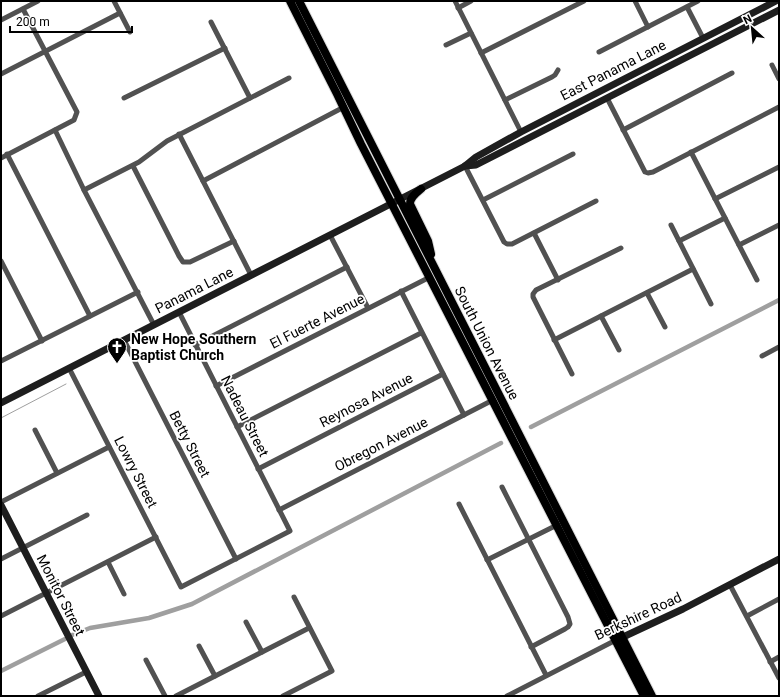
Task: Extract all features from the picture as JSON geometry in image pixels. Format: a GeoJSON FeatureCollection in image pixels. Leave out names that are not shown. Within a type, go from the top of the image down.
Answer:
{"type":"FeatureCollection","features":[{"type":"Feature","properties":{"kind":"main road","name":"South Union Avenue"},"geometry":{"type":"LineString","coordinates":[[290,1],[371,163],[557,525],[652,696]]}},
{"type":"Feature","properties":{"kind":"main road"},"geometry":{"type":"LineString","coordinates":[[295,1],[299,9],[304,11]]}},
{"type":"Feature","properties":{"kind":"main road","name":"South Union Avenue"},"geometry":{"type":"LineString","coordinates":[[298,1],[441,281],[619,639],[644,696]]}},
{"type":"Feature","properties":{"kind":"main road","name":"East Panama Lane"},"geometry":{"type":"LineString","coordinates":[[400,199],[465,166],[476,157],[521,132],[776,1]]}},
{"type":"Feature","properties":{"kind":"main road","name":"East Panama Lane"},"geometry":{"type":"LineString","coordinates":[[465,166],[479,164],[779,10]]}},
{"type":"Feature","properties":{"kind":"main road"},"geometry":{"type":"LineString","coordinates":[[659,71],[672,60],[698,47],[704,38]]}},
{"type":"Feature","properties":{"kind":"main road"},"geometry":{"type":"LineString","coordinates":[[607,98],[606,94],[638,77],[648,66]]}},
{"type":"Feature","properties":{"kind":"main road"},"geometry":{"type":"LineString","coordinates":[[479,164],[488,155],[518,138],[521,132]]}},
{"type":"Feature","properties":{"kind":"main road"},"geometry":{"type":"LineString","coordinates":[[371,163],[382,176],[395,198],[400,199]]}},
{"type":"Feature","properties":{"kind":"main road"},"geometry":{"type":"LineString","coordinates":[[421,188],[412,197],[410,204],[428,241],[432,263]]}},
{"type":"Feature","properties":{"kind":"main road","name":"Panama Lane"},"geometry":{"type":"LineString","coordinates":[[1,403],[400,199]]}},
{"type":"Feature","properties":{"kind":"main road"},"geometry":{"type":"LineString","coordinates":[[392,203],[400,209],[417,243],[425,250]]}},
{"type":"Feature","properties":{"kind":"main road"},"geometry":{"type":"LineString","coordinates":[[415,249],[424,258],[436,280],[439,282],[441,281]]}},
{"type":"Feature","properties":{"kind":"main road","name":"Monitor Street"},"geometry":{"type":"LineString","coordinates":[[1,503],[99,696]]}},
{"type":"Feature","properties":{"kind":"main road","name":"Berkshire Road"},"geometry":{"type":"LineString","coordinates":[[619,639],[683,609],[779,559]]}},
{"type":"Feature","properties":{"kind":"street"},"geometry":{"type":"LineString","coordinates":[[1,20],[38,1]]}},
{"type":"Feature","properties":{"kind":"street"},"geometry":{"type":"LineString","coordinates":[[114,1],[130,32]]}},
{"type":"Feature","properties":{"kind":"street"},"geometry":{"type":"LineString","coordinates":[[455,1],[521,132]]}},
{"type":"Feature","properties":{"kind":"street"},"geometry":{"type":"LineString","coordinates":[[458,8],[471,1]]}},
{"type":"Feature","properties":{"kind":"street"},"geometry":{"type":"LineString","coordinates":[[481,53],[584,1]]}},
{"type":"Feature","properties":{"kind":"street"},"geometry":{"type":"LineString","coordinates":[[635,1],[648,27]]}},
{"type":"Feature","properties":{"kind":"street"},"geometry":{"type":"LineString","coordinates":[[599,52],[698,1]]}},
{"type":"Feature","properties":{"kind":"street"},"geometry":{"type":"LineString","coordinates":[[687,7],[704,38]]}},
{"type":"Feature","properties":{"kind":"street"},"geometry":{"type":"LineString","coordinates":[[1,158],[74,120],[77,112],[23,9]]}},
{"type":"Feature","properties":{"kind":"street"},"geometry":{"type":"LineString","coordinates":[[1,74],[120,13]]}},
{"type":"Feature","properties":{"kind":"street"},"geometry":{"type":"LineString","coordinates":[[211,22],[250,98]]}},
{"type":"Feature","properties":{"kind":"street"},"geometry":{"type":"LineString","coordinates":[[446,45],[471,33]]}},
{"type":"Feature","properties":{"kind":"street"},"geometry":{"type":"LineString","coordinates":[[124,98],[225,48]]}},
{"type":"Feature","properties":{"kind":"street"},"geometry":{"type":"LineString","coordinates":[[772,65],[779,79]]}},
{"type":"Feature","properties":{"kind":"street"},"geometry":{"type":"LineString","coordinates":[[505,100],[552,77],[558,70]]}},
{"type":"Feature","properties":{"kind":"street"},"geometry":{"type":"LineString","coordinates":[[623,130],[732,73]]}},
{"type":"Feature","properties":{"kind":"street"},"geometry":{"type":"LineString","coordinates":[[84,190],[133,166],[179,134],[289,78]]}},
{"type":"Feature","properties":{"kind":"street"},"geometry":{"type":"LineString","coordinates":[[607,98],[645,172],[648,173],[654,172],[779,108]]}},
{"type":"Feature","properties":{"kind":"street"},"geometry":{"type":"LineString","coordinates":[[203,181],[344,107]]}},
{"type":"Feature","properties":{"kind":"street"},"geometry":{"type":"LineString","coordinates":[[55,130],[84,190],[154,325]]}},
{"type":"Feature","properties":{"kind":"street"},"geometry":{"type":"LineString","coordinates":[[179,134],[251,275]]}},
{"type":"Feature","properties":{"kind":"street"},"geometry":{"type":"LineString","coordinates":[[691,152],[757,280]]}},
{"type":"Feature","properties":{"kind":"street"},"geometry":{"type":"LineString","coordinates":[[7,154],[90,316]]}},
{"type":"Feature","properties":{"kind":"street"},"geometry":{"type":"LineString","coordinates":[[483,200],[573,154]]}},
{"type":"Feature","properties":{"kind":"street"},"geometry":{"type":"LineString","coordinates":[[133,166],[183,262],[190,262],[234,241]]}},
{"type":"Feature","properties":{"kind":"street"},"geometry":{"type":"LineString","coordinates":[[465,166],[504,242],[507,244],[512,244],[596,201]]}},
{"type":"Feature","properties":{"kind":"street"},"geometry":{"type":"LineString","coordinates":[[715,199],[779,167]]}},
{"type":"Feature","properties":{"kind":"street"},"geometry":{"type":"LineString","coordinates":[[679,242],[725,218]]}},
{"type":"Feature","properties":{"kind":"street"},"geometry":{"type":"LineString","coordinates":[[671,225],[711,304]]}},
{"type":"Feature","properties":{"kind":"street"},"geometry":{"type":"LineString","coordinates":[[739,245],[779,225]]}},
{"type":"Feature","properties":{"kind":"street"},"geometry":{"type":"LineString","coordinates":[[534,233],[558,280]]}},
{"type":"Feature","properties":{"kind":"street"},"geometry":{"type":"LineString","coordinates":[[330,235],[368,308]]}},
{"type":"Feature","properties":{"kind":"street"},"geometry":{"type":"LineString","coordinates":[[572,374],[533,297],[533,294],[536,290],[621,248]]}},
{"type":"Feature","properties":{"kind":"street"},"geometry":{"type":"LineString","coordinates":[[1,261],[42,341]]}},
{"type":"Feature","properties":{"kind":"street"},"geometry":{"type":"LineString","coordinates":[[195,344],[347,267]]}},
{"type":"Feature","properties":{"kind":"street"},"geometry":{"type":"LineString","coordinates":[[554,340],[693,269]]}},
{"type":"Feature","properties":{"kind":"street","name":"El Fuerte Avenue"},"geometry":{"type":"LineString","coordinates":[[216,386],[430,277]]}},
{"type":"Feature","properties":{"kind":"street"},"geometry":{"type":"LineString","coordinates":[[1,361],[138,292]]}},
{"type":"Feature","properties":{"kind":"street"},"geometry":{"type":"LineString","coordinates":[[401,292],[464,415]]}},
{"type":"Feature","properties":{"kind":"street"},"geometry":{"type":"LineString","coordinates":[[647,293],[665,327]]}},
{"type":"Feature","properties":{"kind":"street","name":"Nadeau Street"},"geometry":{"type":"LineString","coordinates":[[179,312],[290,531],[236,559]]}},
{"type":"Feature","properties":{"kind":"street"},"geometry":{"type":"LineString","coordinates":[[601,316],[618,350]]}},
{"type":"Feature","properties":{"kind":"street"},"geometry":{"type":"LineString","coordinates":[[237,427],[421,333]]}},
{"type":"Feature","properties":{"kind":"street","name":"Betty Street"},"geometry":{"type":"LineString","coordinates":[[124,340],[236,559]]}},
{"type":"Feature","properties":{"kind":"street"},"geometry":{"type":"LineString","coordinates":[[762,356],[779,347]]}},
{"type":"Feature","properties":{"kind":"street","name":"Lowry Street"},"geometry":{"type":"LineString","coordinates":[[69,368],[181,587],[236,559]]}},
{"type":"Feature","properties":{"kind":"street","name":"Reynosa Avenue"},"geometry":{"type":"LineString","coordinates":[[258,469],[443,374]]}},
{"type":"Feature","properties":{"kind":"street","name":"Obregon Avenue"},"geometry":{"type":"LineString","coordinates":[[279,510],[493,400]]}},
{"type":"Feature","properties":{"kind":"street"},"geometry":{"type":"LineString","coordinates":[[35,430],[57,473]]}},
{"type":"Feature","properties":{"kind":"street"},"geometry":{"type":"LineString","coordinates":[[1,503],[109,447]]}},
{"type":"Feature","properties":{"kind":"street"},"geometry":{"type":"LineString","coordinates":[[502,487],[568,617],[570,624],[565,629],[531,647]]}},
{"type":"Feature","properties":{"kind":"street"},"geometry":{"type":"LineString","coordinates":[[459,504],[546,675]]}},
{"type":"Feature","properties":{"kind":"street"},"geometry":{"type":"LineString","coordinates":[[1,559],[87,515]]}},
{"type":"Feature","properties":{"kind":"street"},"geometry":{"type":"LineString","coordinates":[[487,560],[557,525]]}},
{"type":"Feature","properties":{"kind":"street"},"geometry":{"type":"LineString","coordinates":[[1,616],[156,537]]}},
{"type":"Feature","properties":{"kind":"street"},"geometry":{"type":"LineString","coordinates":[[108,562],[124,594]]}},
{"type":"Feature","properties":{"kind":"street"},"geometry":{"type":"LineString","coordinates":[[730,585],[779,678]]}},
{"type":"Feature","properties":{"kind":"street"},"geometry":{"type":"LineString","coordinates":[[283,696],[291,694],[332,671],[294,597]]}},
{"type":"Feature","properties":{"kind":"street"},"geometry":{"type":"LineString","coordinates":[[747,616],[779,599]]}},
{"type":"Feature","properties":{"kind":"street"},"geometry":{"type":"LineString","coordinates":[[246,622],[262,652]]}},
{"type":"Feature","properties":{"kind":"street"},"geometry":{"type":"LineString","coordinates":[[176,696],[310,628]]}},
{"type":"Feature","properties":{"kind":"street","name":"Berkshire Road"},"geometry":{"type":"LineString","coordinates":[[507,696],[619,639]]}},
{"type":"Feature","properties":{"kind":"street"},"geometry":{"type":"LineString","coordinates":[[199,646],[215,676]]}},
{"type":"Feature","properties":{"kind":"street"},"geometry":{"type":"LineString","coordinates":[[770,662],[779,657]]}},
{"type":"Feature","properties":{"kind":"street"},"geometry":{"type":"LineString","coordinates":[[146,660],[165,696]]}},
{"type":"Feature","properties":{"kind":"street"},"geometry":{"type":"LineString","coordinates":[[38,696],[86,672]]}},
{"type":"Feature","properties":{"kind":"waterway"},"geometry":{"type":"LineString","coordinates":[[531,427],[779,300]]}},
{"type":"Feature","properties":{"kind":"waterway"},"geometry":{"type":"LineString","coordinates":[[1,418],[66,384]]}},
{"type":"Feature","properties":{"kind":"waterway"},"geometry":{"type":"LineString","coordinates":[[72,635],[90,628],[149,618],[192,604],[501,443]]}},
{"type":"Feature","properties":{"kind":"waterway"},"geometry":{"type":"LineString","coordinates":[[1,671],[65,639]]}},
{"type":"Feature","properties":{"kind":"place","name":"New Hope Southern Baptist Church"},"geometry":{"type":"Point","coordinates":[117,364]}}]}
